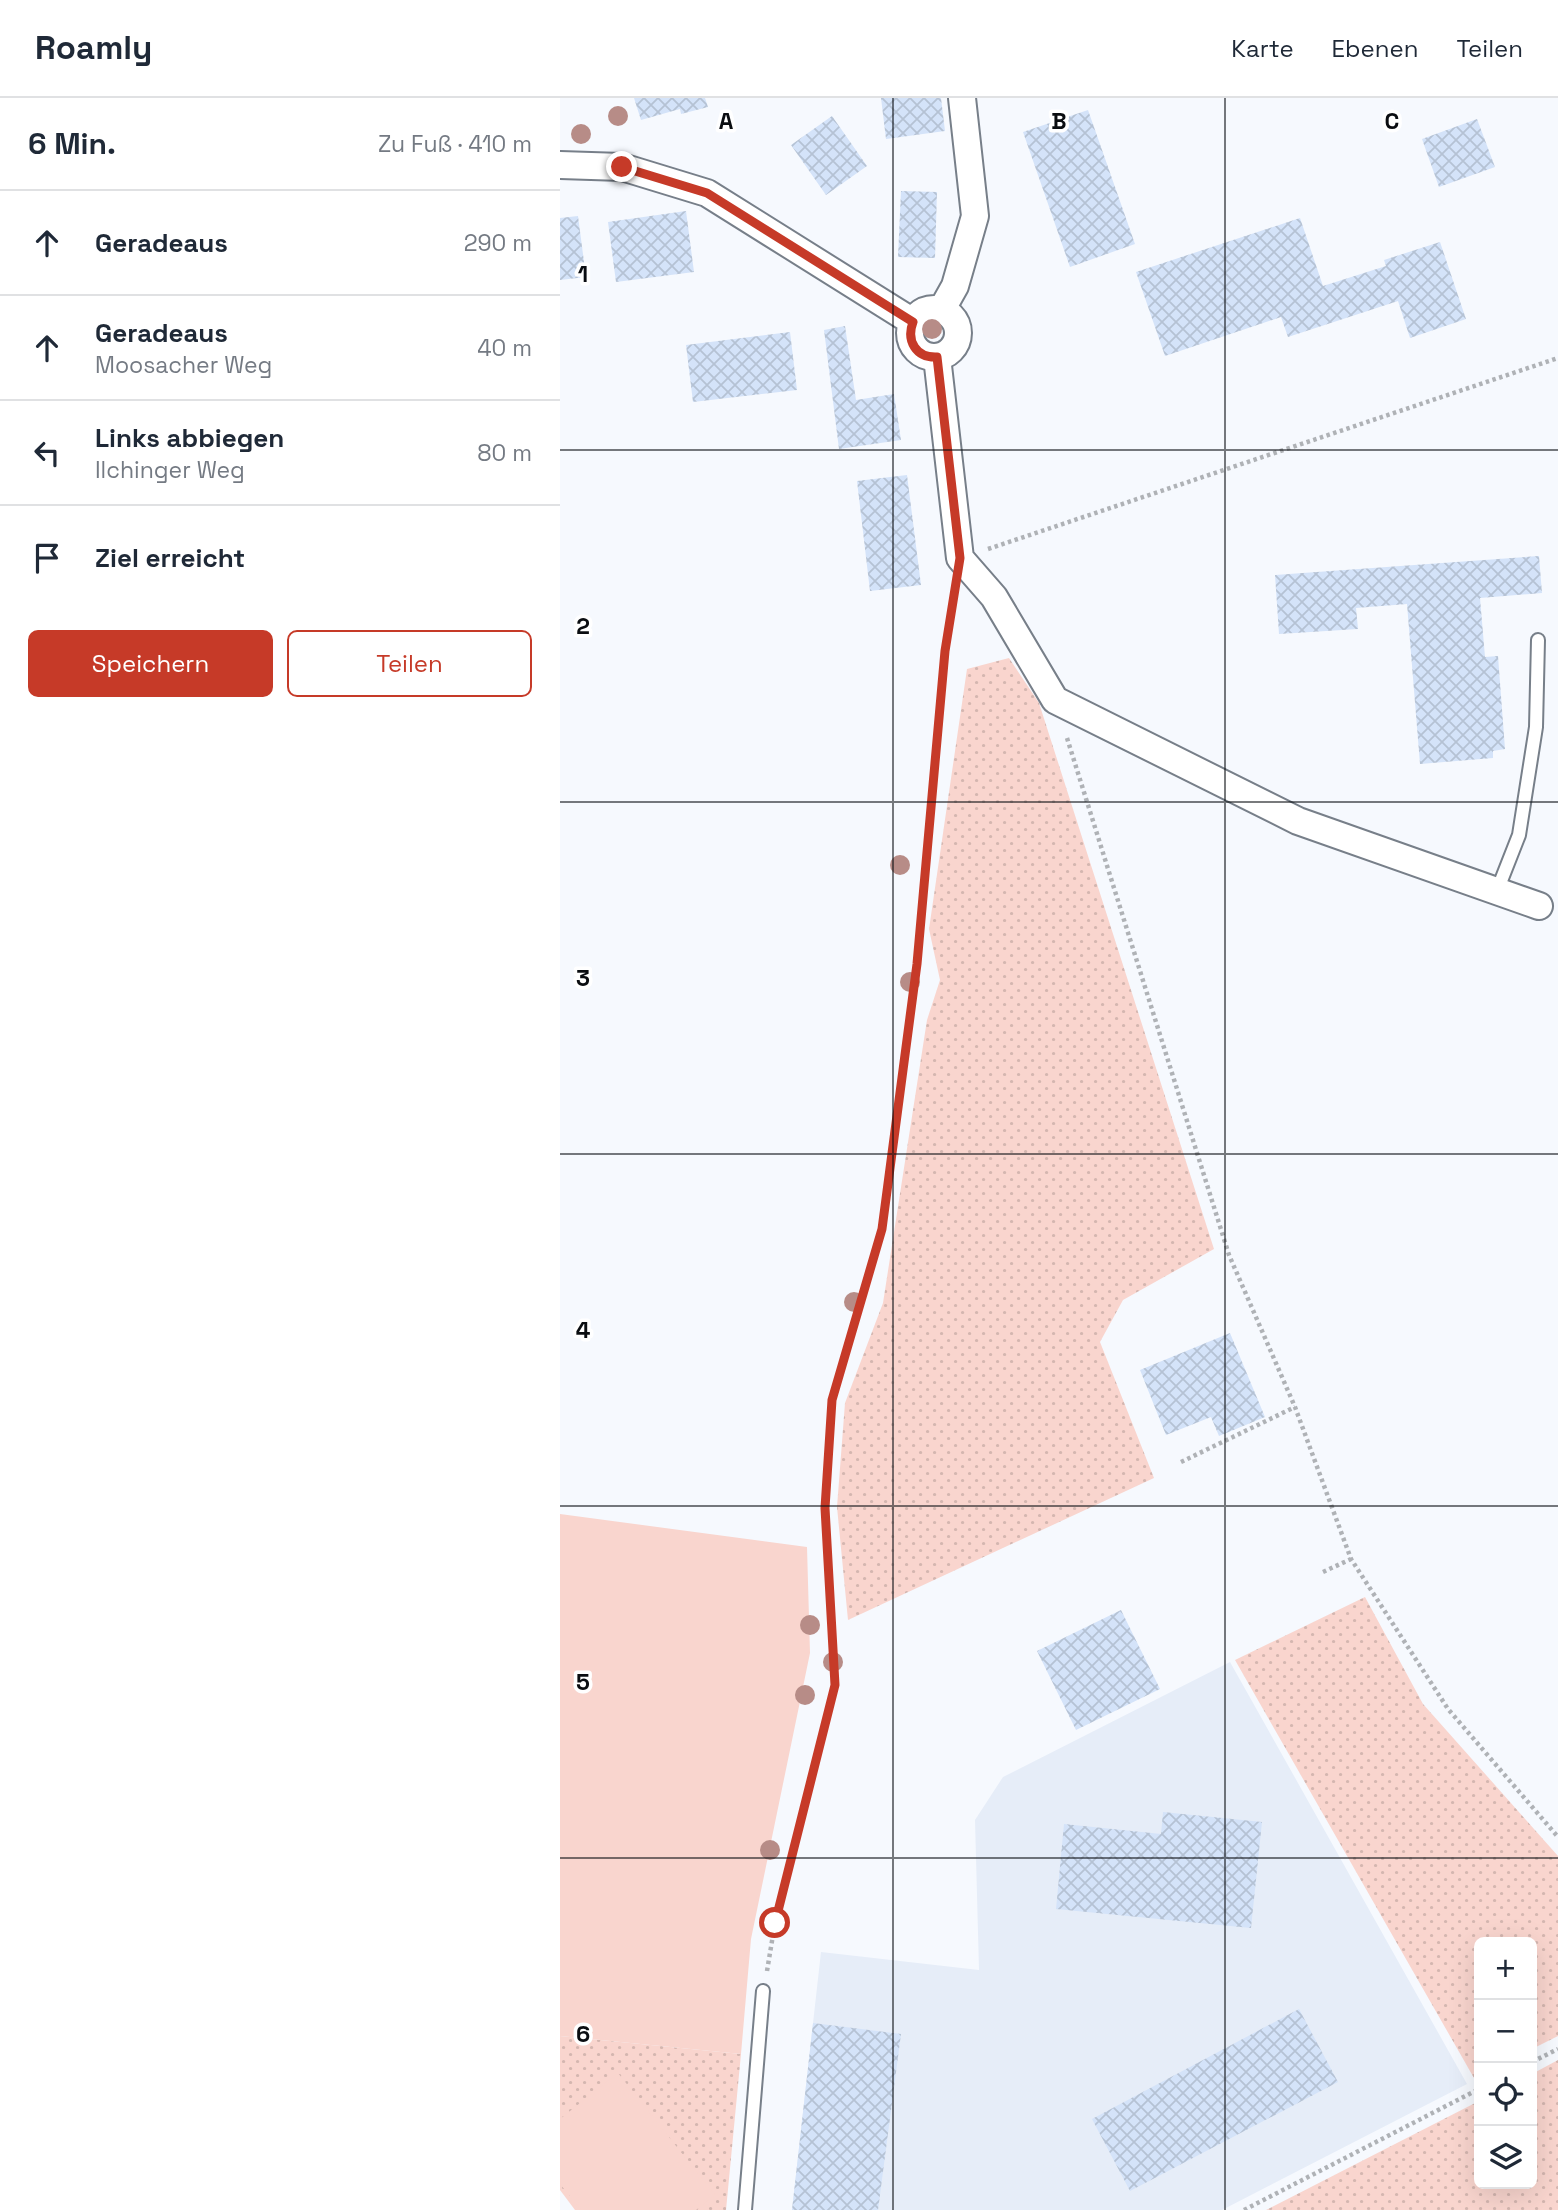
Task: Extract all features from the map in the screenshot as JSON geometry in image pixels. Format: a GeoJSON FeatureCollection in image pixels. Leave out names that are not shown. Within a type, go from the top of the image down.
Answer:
{"type":"FeatureCollection","features":[{"type":"Feature","properties":{"kind":"street"},"geometry":{"type":"LineString","coordinates":[[941,311],[955,286],[975,216],[962,98]]}},
{"type":"Feature","properties":{"kind":"street"},"geometry":{"type":"LineString","coordinates":[[560,165],[622,167],[707,193],[913,322]]}},
{"type":"Feature","properties":{"kind":"street"},"geometry":{"type":"LineString","coordinates":[[925,311],[941,311],[951,317],[957,331],[954,347],[937,357],[925,356],[913,345],[910,338],[913,322],[925,311]]}},
{"type":"Feature","properties":{"kind":"street"},"geometry":{"type":"LineString","coordinates":[[937,357],[960,558],[994,597],[1055,700],[1298,821],[1539,906]]}},
{"type":"Feature","properties":{"kind":"lane"},"geometry":{"type":"LineString","coordinates":[[1497,891],[1519,835],[1536,727],[1538,640]]}},
{"type":"Feature","properties":{"kind":"lane"},"geometry":{"type":"LineString","coordinates":[[745,2210],[763,1991]]}},
{"type":"Feature","properties":{"kind":"path"},"geometry":{"type":"LineString","coordinates":[[763,1991],[775,1923],[835,1685],[825,1508],[832,1400],[882,1229],[917,964],[945,651],[960,558],[1558,358]]}},
{"type":"Feature","properties":{"kind":"path"},"geometry":{"type":"LineString","coordinates":[[1055,700],[1229,1255],[1295,1407],[1351,1559],[1448,1709],[1558,1838]]}},
{"type":"Feature","properties":{"kind":"path"},"geometry":{"type":"LineString","coordinates":[[1181,1462],[1295,1407]]}},
{"type":"Feature","properties":{"kind":"path"},"geometry":{"type":"LineString","coordinates":[[1323,1572],[1351,1559]]}},
{"type":"Feature","properties":{"kind":"path"},"geometry":{"type":"LineString","coordinates":[[1537,2060],[1558,2049]]}},
{"type":"Feature","properties":{"kind":"path"},"geometry":{"type":"LineString","coordinates":[[1244,2210],[1474,2092]]}},
{"type":"Feature","properties":{"kind":"shaded area"},"geometry":{"type":"Polygon","coordinates":[[[1009,658],[1039,703],[1214,1249],[1123,1300],[1100,1342],[1154,1478],[848,1620],[837,1507],[845,1403],[883,1303],[927,1020],[940,980],[929,929],[967,669],[1009,658]]]}},
{"type":"Feature","properties":{"kind":"shaded area"},"geometry":{"type":"Polygon","coordinates":[[[560,1514],[807,1547],[810,1653],[751,1939],[741,2054],[560,2036],[560,1514]]]}},
{"type":"Feature","properties":{"kind":"shaded area"},"geometry":{"type":"Polygon","coordinates":[[[1365,1597],[1423,1704],[1558,1856],[1558,2036],[1537,2046],[1537,1937],[1474,1937],[1474,2078],[1235,1660],[1365,1597]]]}},
{"type":"Feature","properties":{"kind":"shaded area"},"geometry":{"type":"Polygon","coordinates":[[[1230,1662],[1467,2084],[1222,2210],[792,2210],[821,1952],[979,1970],[975,1820],[1003,1777],[1230,1662]]]}},
{"type":"Feature","properties":{"kind":"shaded area"},"geometry":{"type":"Polygon","coordinates":[[[560,2036],[741,2054],[726,2210],[575,2210],[560,2190],[560,2036]]]}},
{"type":"Feature","properties":{"kind":"shaded area"},"geometry":{"type":"Polygon","coordinates":[[[1558,2060],[1558,2210],[1266,2210],[1474,2104],[1474,2189],[1537,2189],[1537,2071],[1558,2060]]]}},
{"type":"Feature","properties":{"kind":"shaded area"},"geometry":{"type":"Polygon","coordinates":[[[618,2073],[715,2195],[696,2210],[581,2210],[560,2184],[560,2119],[618,2073]]]}},
{"type":"Feature","properties":{"kind":"building"},"geometry":{"type":"Polygon","coordinates":[[[634,98],[705,98],[708,107],[681,114],[680,109],[641,120],[634,98]]]}},
{"type":"Feature","properties":{"kind":"building"},"geometry":{"type":"Polygon","coordinates":[[[881,98],[941,98],[945,131],[886,139],[881,98]]]}},
{"type":"Feature","properties":{"kind":"building"},"geometry":{"type":"Polygon","coordinates":[[[1088,110],[1135,244],[1070,267],[1023,132],[1088,110]]]}},
{"type":"Feature","properties":{"kind":"building"},"geometry":{"type":"Polygon","coordinates":[[[832,116],[867,166],[826,195],[791,145],[832,116]]]}},
{"type":"Feature","properties":{"kind":"building"},"geometry":{"type":"Polygon","coordinates":[[[1477,119],[1495,167],[1439,187],[1422,139],[1477,119]]]}},
{"type":"Feature","properties":{"kind":"building"},"geometry":{"type":"Polygon","coordinates":[[[901,191],[937,192],[935,258],[898,257],[901,191]]]}},
{"type":"Feature","properties":{"kind":"building"},"geometry":{"type":"Polygon","coordinates":[[[686,211],[694,272],[616,282],[608,222],[686,211]]]}},
{"type":"Feature","properties":{"kind":"building"},"geometry":{"type":"Polygon","coordinates":[[[578,216],[586,277],[560,280],[560,218],[578,216]]]}},
{"type":"Feature","properties":{"kind":"building"},"geometry":{"type":"Polygon","coordinates":[[[1300,218],[1323,286],[1386,266],[1384,260],[1440,242],[1466,319],[1410,338],[1398,301],[1288,337],[1281,317],[1165,356],[1136,272],[1300,218]]]}},
{"type":"Feature","properties":{"kind":"building"},"geometry":{"type":"Polygon","coordinates":[[[845,326],[856,400],[894,394],[901,440],[839,449],[824,330],[845,326]]]}},
{"type":"Feature","properties":{"kind":"building"},"geometry":{"type":"Polygon","coordinates":[[[790,332],[797,390],[693,402],[686,345],[790,332]]]}},
{"type":"Feature","properties":{"kind":"building"},"geometry":{"type":"Polygon","coordinates":[[[907,475],[921,585],[870,591],[857,481],[907,475]]]}},
{"type":"Feature","properties":{"kind":"building"},"geometry":{"type":"Polygon","coordinates":[[[1539,556],[1542,593],[1480,598],[1485,657],[1498,656],[1505,749],[1493,751],[1493,758],[1420,764],[1407,604],[1356,608],[1358,629],[1279,634],[1275,575],[1539,556]]]}},
{"type":"Feature","properties":{"kind":"building"},"geometry":{"type":"Polygon","coordinates":[[[1230,1333],[1265,1417],[1219,1436],[1211,1417],[1166,1435],[1140,1370],[1230,1333]]]}},
{"type":"Feature","properties":{"kind":"building"},"geometry":{"type":"Polygon","coordinates":[[[1121,1610],[1160,1689],[1076,1730],[1037,1651],[1121,1610]]]}},
{"type":"Feature","properties":{"kind":"building"},"geometry":{"type":"Polygon","coordinates":[[[1163,1812],[1262,1822],[1251,1928],[1056,1909],[1064,1824],[1161,1834],[1163,1812]]]}},
{"type":"Feature","properties":{"kind":"building"},"geometry":{"type":"Polygon","coordinates":[[[1299,2009],[1338,2082],[1130,2191],[1092,2119],[1299,2009]]]}},
{"type":"Feature","properties":{"kind":"building"},"geometry":{"type":"Polygon","coordinates":[[[813,2023],[901,2034],[878,2210],[792,2210],[813,2023]]]}},
{"type":"Feature","properties":{"kind":"route"},"geometry":{"type":"LineString","coordinates":[[622,167],[707,193],[913,322],[910,338],[913,345],[925,356],[937,357],[960,558],[945,651],[917,964],[882,1229],[832,1400],[825,1508],[835,1685],[775,1923]]}}]}
